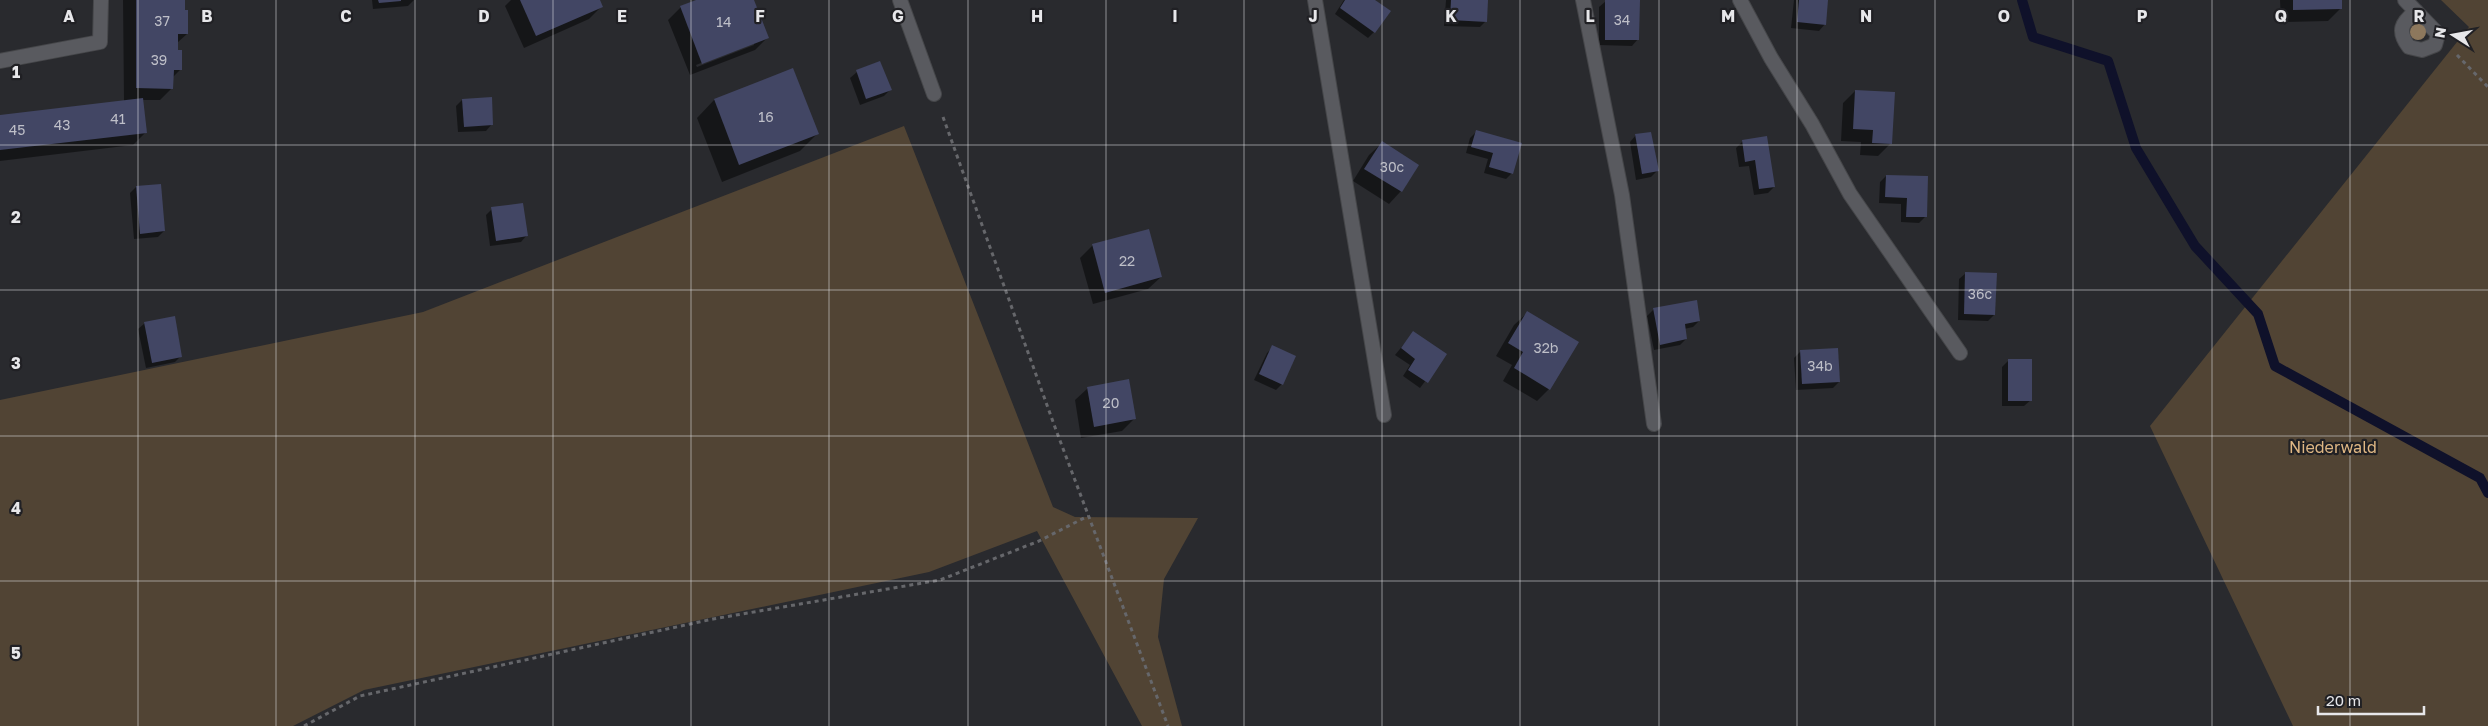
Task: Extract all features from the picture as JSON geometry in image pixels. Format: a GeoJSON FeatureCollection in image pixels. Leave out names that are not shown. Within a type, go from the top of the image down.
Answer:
{"type":"FeatureCollection","features":[{"type":"Feature","properties":{"kind":"street"},"geometry":{"type":"LineString","coordinates":[[0,61],[100,42],[100,0]]}},
{"type":"Feature","properties":{"kind":"street"},"geometry":{"type":"LineString","coordinates":[[900,0],[934,94]]}},
{"type":"Feature","properties":{"kind":"street"},"geometry":{"type":"LineString","coordinates":[[1314,0],[1384,415]]}},
{"type":"Feature","properties":{"kind":"street"},"geometry":{"type":"LineString","coordinates":[[1583,0],[1622,195],[1654,424]]}},
{"type":"Feature","properties":{"kind":"street"},"geometry":{"type":"LineString","coordinates":[[1740,0],[1771,58],[1812,124],[1850,194],[1960,353]]}},
{"type":"Feature","properties":{"kind":"street"},"geometry":{"type":"LineString","coordinates":[[2405,0],[2416,11],[2438,34],[2435,45],[2422,50],[2409,48],[2402,38],[2402,26],[2406,18],[2416,11]]}},
{"type":"Feature","properties":{"kind":"path"},"geometry":{"type":"LineString","coordinates":[[2438,34],[2488,87]]}},
{"type":"Feature","properties":{"kind":"path"},"geometry":{"type":"LineString","coordinates":[[934,94],[1088,516],[1168,726]]}},
{"type":"Feature","properties":{"kind":"path"},"geometry":{"type":"LineString","coordinates":[[304,726],[360,696],[713,619],[940,580],[1039,541],[1088,516]]}},
{"type":"Feature","properties":{"kind":"green space","name":"Niederwald"},"geometry":{"type":"Polygon","coordinates":[[[2441,0],[2488,0],[2488,726],[2293,726],[2150,426],[2469,27],[2441,0]]]}},
{"type":"Feature","properties":{"kind":"green space"},"geometry":{"type":"Polygon","coordinates":[[[904,126],[1053,507],[1075,517],[1198,518],[1164,579],[1158,637],[1182,726],[1142,726],[1037,531],[929,572],[364,690],[293,726],[0,726],[0,400],[423,312],[904,126]]]}},
{"type":"Feature","properties":{"kind":"building"},"geometry":{"type":"Polygon","coordinates":[[[136,0],[185,0],[185,10],[188,10],[188,34],[178,34],[178,50],[182,50],[182,70],[174,70],[173,89],[136,88],[136,0]]]}},
{"type":"Feature","properties":{"kind":"building"},"geometry":{"type":"Polygon","coordinates":[[[378,0],[401,0],[401,1],[379,3],[378,0]]]}},
{"type":"Feature","properties":{"kind":"building"},"geometry":{"type":"Polygon","coordinates":[[[520,0],[600,0],[603,7],[536,36],[520,0]]]}},
{"type":"Feature","properties":{"kind":"building"},"geometry":{"type":"Polygon","coordinates":[[[696,0],[754,0],[769,38],[702,64],[680,6],[696,0]]]}},
{"type":"Feature","properties":{"kind":"building"},"geometry":{"type":"Polygon","coordinates":[[[1345,0],[1375,0],[1391,11],[1375,33],[1340,8],[1345,0]]]}},
{"type":"Feature","properties":{"kind":"building"},"geometry":{"type":"Polygon","coordinates":[[[1451,0],[1488,0],[1487,22],[1450,20],[1451,0]]]}},
{"type":"Feature","properties":{"kind":"building"},"geometry":{"type":"Polygon","coordinates":[[[1605,0],[1640,0],[1639,40],[1605,40],[1605,0]]]}},
{"type":"Feature","properties":{"kind":"building"},"geometry":{"type":"Polygon","coordinates":[[[1799,0],[1828,0],[1826,25],[1797,22],[1799,0]]]}},
{"type":"Feature","properties":{"kind":"building"},"geometry":{"type":"Polygon","coordinates":[[[2293,0],[2342,0],[2342,9],[2293,10],[2293,0]]]}},
{"type":"Feature","properties":{"kind":"building"},"geometry":{"type":"Polygon","coordinates":[[[880,61],[892,90],[866,99],[856,70],[880,61]]]}},
{"type":"Feature","properties":{"kind":"building"},"geometry":{"type":"Polygon","coordinates":[[[793,68],[819,134],[739,165],[714,99],[793,68]]]}},
{"type":"Feature","properties":{"kind":"building"},"geometry":{"type":"Polygon","coordinates":[[[1855,90],[1895,92],[1892,144],[1872,143],[1873,130],[1853,129],[1855,90]]]}},
{"type":"Feature","properties":{"kind":"building"},"geometry":{"type":"Polygon","coordinates":[[[492,97],[493,125],[464,127],[462,99],[492,97]]]}},
{"type":"Feature","properties":{"kind":"building"},"geometry":{"type":"Polygon","coordinates":[[[143,98],[147,133],[0,150],[0,115],[143,98]]]}},
{"type":"Feature","properties":{"kind":"building"},"geometry":{"type":"Polygon","coordinates":[[[1476,130],[1522,143],[1513,174],[1489,167],[1493,153],[1471,147],[1476,130]]]}},
{"type":"Feature","properties":{"kind":"building"},"geometry":{"type":"Polygon","coordinates":[[[1651,132],[1659,171],[1642,174],[1635,134],[1651,132]]]}},
{"type":"Feature","properties":{"kind":"building"},"geometry":{"type":"Polygon","coordinates":[[[1767,136],[1775,187],[1759,189],[1755,160],[1745,162],[1742,140],[1767,136]]]}},
{"type":"Feature","properties":{"kind":"building"},"geometry":{"type":"Polygon","coordinates":[[[1382,141],[1419,165],[1402,192],[1364,169],[1382,141]]]}},
{"type":"Feature","properties":{"kind":"building"},"geometry":{"type":"Polygon","coordinates":[[[1886,175],[1928,176],[1927,217],[1906,217],[1907,198],[1885,197],[1886,175]]]}},
{"type":"Feature","properties":{"kind":"building"},"geometry":{"type":"Polygon","coordinates":[[[161,184],[165,231],[140,234],[136,186],[161,184]]]}},
{"type":"Feature","properties":{"kind":"building"},"geometry":{"type":"Polygon","coordinates":[[[523,203],[528,236],[496,241],[491,207],[523,203]]]}},
{"type":"Feature","properties":{"kind":"building"},"geometry":{"type":"Polygon","coordinates":[[[1149,229],[1162,277],[1105,293],[1092,244],[1149,229]]]}},
{"type":"Feature","properties":{"kind":"building"},"geometry":{"type":"Polygon","coordinates":[[[1965,272],[1997,273],[1995,315],[1964,314],[1965,272]]]}},
{"type":"Feature","properties":{"kind":"building"},"geometry":{"type":"Polygon","coordinates":[[[1697,300],[1700,321],[1685,324],[1687,339],[1660,345],[1653,308],[1697,300]]]}},
{"type":"Feature","properties":{"kind":"building"},"geometry":{"type":"Polygon","coordinates":[[[1527,311],[1579,342],[1550,390],[1514,368],[1523,352],[1508,343],[1527,311]]]}},
{"type":"Feature","properties":{"kind":"building"},"geometry":{"type":"Polygon","coordinates":[[[175,316],[182,357],[152,363],[144,322],[175,316]]]}},
{"type":"Feature","properties":{"kind":"building"},"geometry":{"type":"Polygon","coordinates":[[[1413,331],[1447,354],[1428,383],[1408,370],[1415,359],[1401,348],[1413,331]]]}},
{"type":"Feature","properties":{"kind":"building"},"geometry":{"type":"Polygon","coordinates":[[[1272,345],[1296,356],[1283,385],[1259,374],[1272,345]]]}},
{"type":"Feature","properties":{"kind":"building"},"geometry":{"type":"Polygon","coordinates":[[[1838,348],[1840,382],[1802,384],[1800,350],[1838,348]]]}},
{"type":"Feature","properties":{"kind":"building"},"geometry":{"type":"Polygon","coordinates":[[[2008,359],[2032,359],[2032,401],[2008,401],[2008,359]]]}},
{"type":"Feature","properties":{"kind":"building"},"geometry":{"type":"Polygon","coordinates":[[[1129,379],[1136,419],[1094,427],[1087,387],[1129,379]]]}},
{"type":"Feature","properties":{"kind":"waterway"},"geometry":{"type":"LineString","coordinates":[[2022,0],[2033,37],[2108,61],[2136,148],[2195,246],[2258,314],[2275,366],[2480,478],[2488,493]]}}]}
